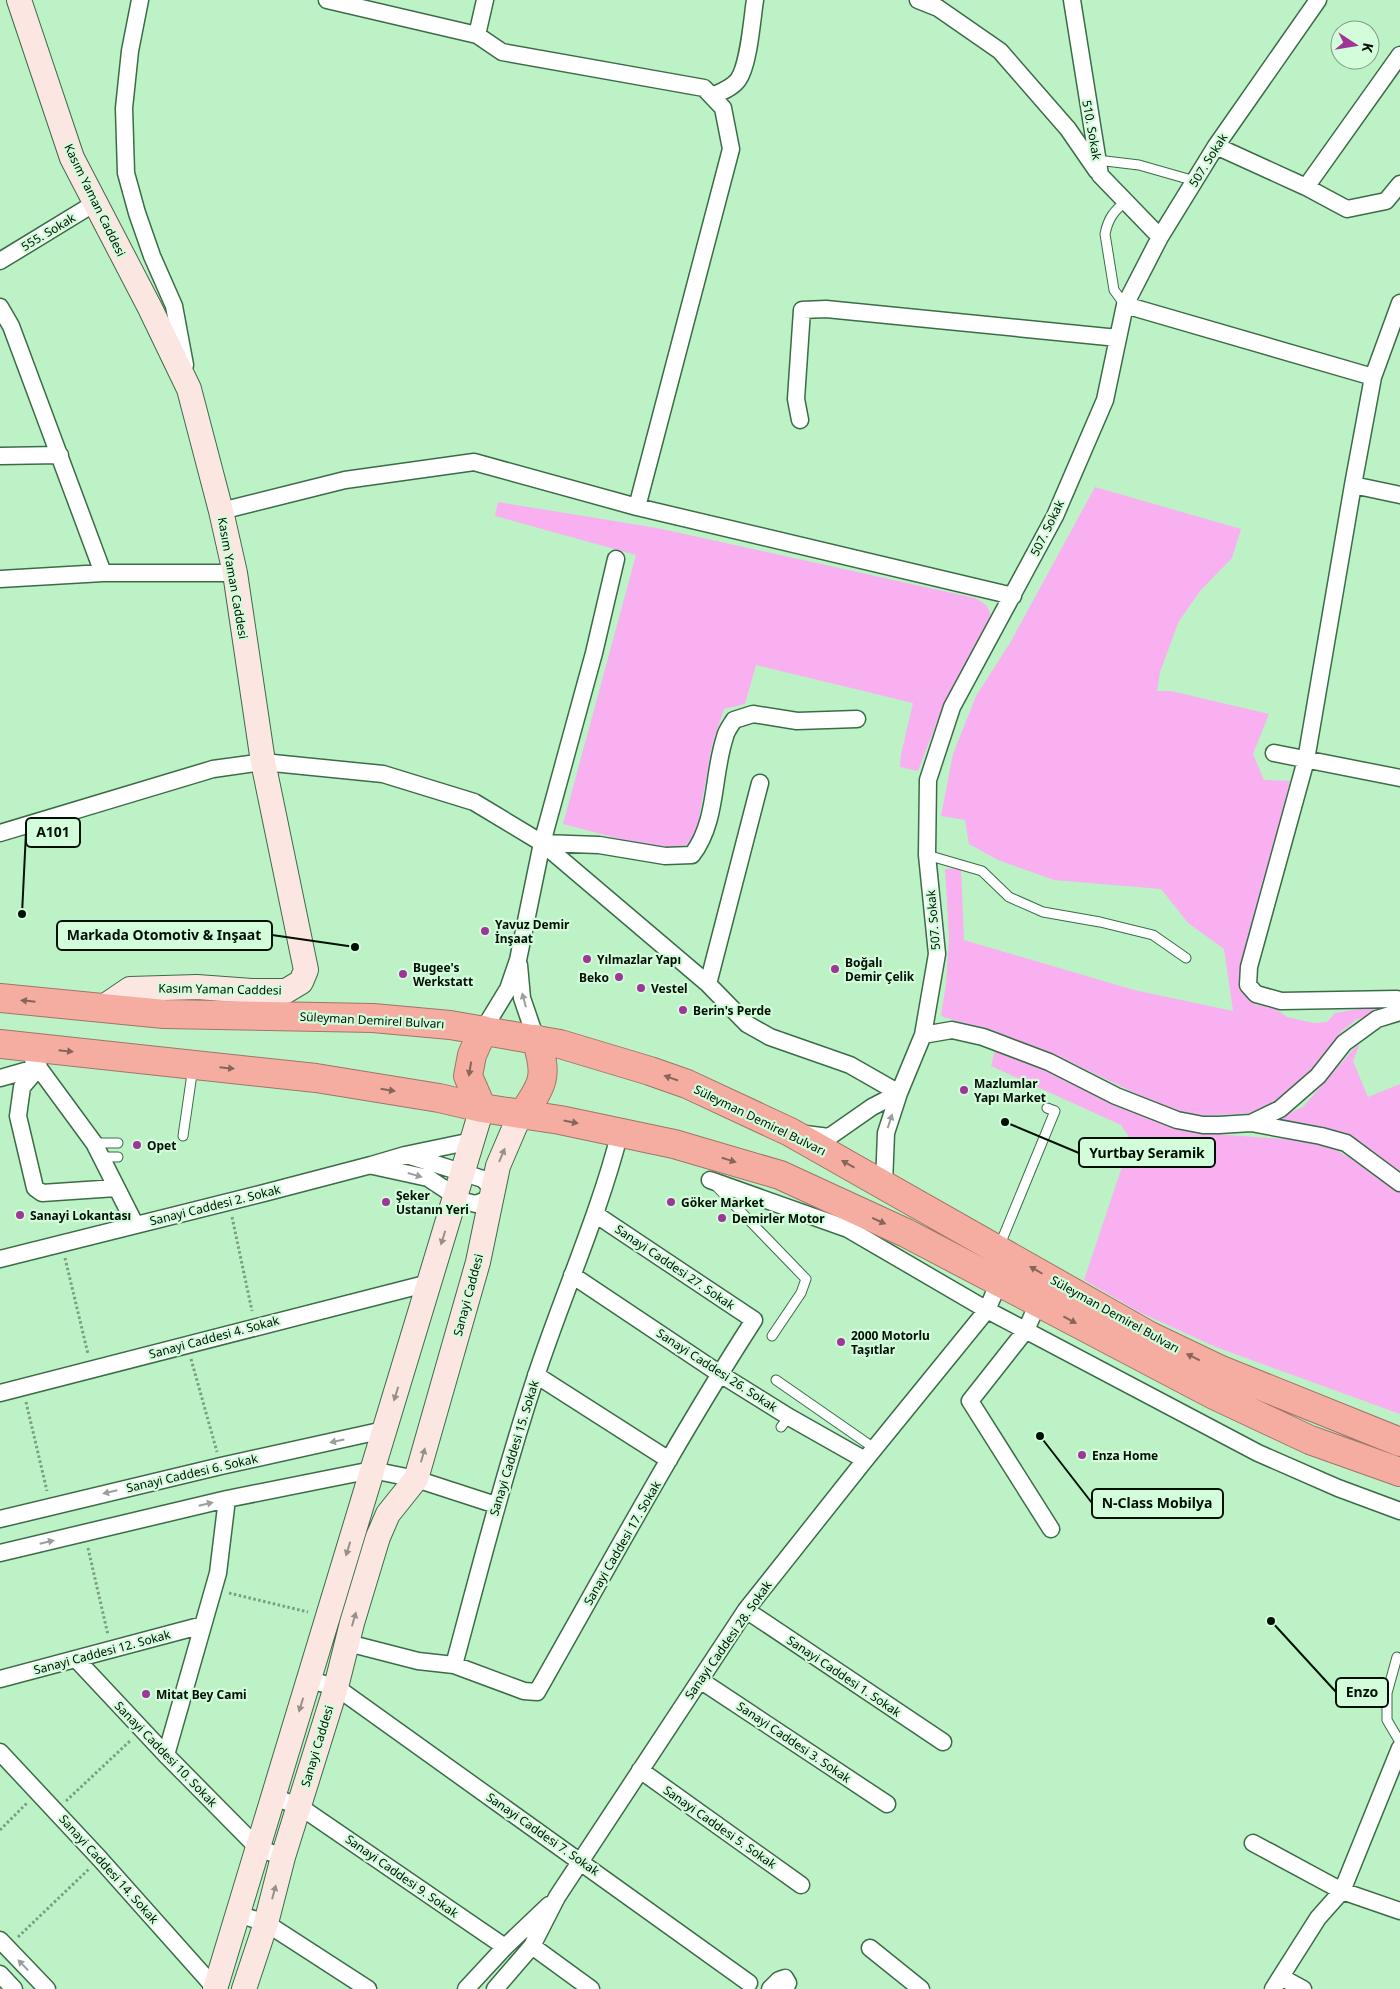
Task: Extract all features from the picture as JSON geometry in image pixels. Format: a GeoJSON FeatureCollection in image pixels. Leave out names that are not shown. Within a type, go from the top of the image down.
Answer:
{"type":"FeatureCollection","features":[{"type":"Feature","properties":{"kind":"highway","name":"Süleyman Demirel Bulvarı"},"geometry":{"type":"LineString","coordinates":[[0,998],[164,1014],[373,1018],[450,1024],[536,1039],[578,1049],[688,1084],[790,1132],[998,1249],[1148,1335],[1217,1383],[1310,1440],[1400,1472]]}},
{"type":"Feature","properties":{"kind":"highway"},"geometry":{"type":"LineString","coordinates":[[482,1108],[468,1076],[472,1055],[483,1030]]}},
{"type":"Feature","properties":{"kind":"highway"},"geometry":{"type":"LineString","coordinates":[[523,1114],[535,1097],[544,1077],[542,1056],[536,1039]]}},
{"type":"Feature","properties":{"kind":"highway","name":"Süleyman Demirel Bulvarı"},"geometry":{"type":"LineString","coordinates":[[22,1053],[194,1064],[316,1078],[439,1098],[482,1108],[620,1132],[674,1144],[780,1175],[906,1233],[1038,1303],[1217,1383],[1400,1442]]}},
{"type":"Feature","properties":{"kind":"highway"},"geometry":{"type":"LineString","coordinates":[[1217,1383],[1319,1398],[1400,1430]]}},
{"type":"Feature","properties":{"kind":"highway"},"geometry":{"type":"LineString","coordinates":[[1217,1383],[1299,1448],[1400,1487]]}},
{"type":"Feature","properties":{"kind":"street","name":"Kasım Yaman Caddesi"},"geometry":{"type":"LineString","coordinates":[[19,0],[72,158],[150,308],[189,390],[235,572],[263,762],[306,970],[301,982],[286,991],[197,987],[130,989],[102,1008]]}},
{"type":"Feature","properties":{"kind":"street"},"geometry":{"type":"LineString","coordinates":[[139,0],[130,50],[124,108],[126,173],[149,247],[174,306],[189,390]]}},
{"type":"Feature","properties":{"kind":"street"},"geometry":{"type":"LineString","coordinates":[[327,0],[477,35],[502,52],[704,88],[723,108],[731,149],[637,507]]}},
{"type":"Feature","properties":{"kind":"street"},"geometry":{"type":"LineString","coordinates":[[477,35],[484,0]]}},
{"type":"Feature","properties":{"kind":"street"},"geometry":{"type":"LineString","coordinates":[[712,96],[726,90],[738,80],[744,64],[755,0]]}},
{"type":"Feature","properties":{"kind":"street"},"geometry":{"type":"LineString","coordinates":[[918,0],[938,8],[1000,51],[1068,129],[1099,168]]}},
{"type":"Feature","properties":{"kind":"street","name":"510. Sokak"},"geometry":{"type":"LineString","coordinates":[[1072,0],[1099,168],[1126,202],[1160,237]]}},
{"type":"Feature","properties":{"kind":"street","name":"507. Sokak"},"geometry":{"type":"LineString","coordinates":[[884,1184],[886,1133],[899,1093],[923,1036],[937,954],[927,855],[928,780],[952,707],[1055,516],[1105,400],[1125,305],[1160,237],[1216,146],[1318,0]]}},
{"type":"Feature","properties":{"kind":"street"},"geometry":{"type":"LineString","coordinates":[[1306,187],[1400,54]]}},
{"type":"Feature","properties":{"kind":"street"},"geometry":{"type":"LineString","coordinates":[[1216,146],[1306,187],[1347,209],[1386,201],[1400,184]]}},
{"type":"Feature","properties":{"kind":"street","name":"555. Sokak"},"geometry":{"type":"LineString","coordinates":[[0,261],[95,203]]}},
{"type":"Feature","properties":{"kind":"street"},"geometry":{"type":"LineString","coordinates":[[1400,303],[1373,377],[1306,760],[1249,967],[1248,985],[1256,994],[1281,1001],[1397,999],[1400,1001]]}},
{"type":"Feature","properties":{"kind":"street"},"geometry":{"type":"LineString","coordinates":[[1125,305],[1373,377]]}},
{"type":"Feature","properties":{"kind":"street"},"geometry":{"type":"LineString","coordinates":[[0,307],[6,327],[60,455],[103,573]]}},
{"type":"Feature","properties":{"kind":"street"},"geometry":{"type":"LineString","coordinates":[[800,420],[796,399],[802,310],[826,309],[1118,338]]}},
{"type":"Feature","properties":{"kind":"street"},"geometry":{"type":"LineString","coordinates":[[0,456],[60,455]]}},
{"type":"Feature","properties":{"kind":"street"},"geometry":{"type":"LineString","coordinates":[[221,511],[345,480],[474,462],[637,507],[1013,596]]}},
{"type":"Feature","properties":{"kind":"street"},"geometry":{"type":"LineString","coordinates":[[1353,485],[1400,495]]}},
{"type":"Feature","properties":{"kind":"street"},"geometry":{"type":"LineString","coordinates":[[483,1030],[508,989],[518,960],[542,843],[596,644],[616,559]]}},
{"type":"Feature","properties":{"kind":"street"},"geometry":{"type":"LineString","coordinates":[[0,579],[103,573],[235,572]]}},
{"type":"Feature","properties":{"kind":"street"},"geometry":{"type":"LineString","coordinates":[[542,843],[599,845],[665,856],[682,857],[692,855],[701,844],[710,814],[725,736],[734,720],[753,714],[797,722],[858,719]]}},
{"type":"Feature","properties":{"kind":"street"},"geometry":{"type":"LineString","coordinates":[[1274,753],[1400,778]]}},
{"type":"Feature","properties":{"kind":"street"},"geometry":{"type":"LineString","coordinates":[[0,833],[213,769],[263,762],[383,774],[474,802],[542,843],[708,984],[747,1024],[770,1037],[850,1065],[899,1093]]}},
{"type":"Feature","properties":{"kind":"street"},"geometry":{"type":"LineString","coordinates":[[708,984],[760,783]]}},
{"type":"Feature","properties":{"kind":"street"},"geometry":{"type":"LineString","coordinates":[[518,960],[522,998],[536,1039]]}},
{"type":"Feature","properties":{"kind":"street"},"geometry":{"type":"LineString","coordinates":[[1251,1123],[1280,1109],[1318,1076],[1344,1043],[1376,1019],[1400,1012]]}},
{"type":"Feature","properties":{"kind":"street"},"geometry":{"type":"LineString","coordinates":[[923,1036],[952,1030],[982,1037],[1049,1062],[1116,1096],[1176,1120],[1203,1125],[1251,1123],[1321,1136],[1346,1143],[1400,1183]]}},
{"type":"Feature","properties":{"kind":"street"},"geometry":{"type":"LineString","coordinates":[[0,1078],[22,1053]]}},
{"type":"Feature","properties":{"kind":"street"},"geometry":{"type":"LineString","coordinates":[[22,1053],[97,1150],[135,1224]]}},
{"type":"Feature","properties":{"kind":"street"},"geometry":{"type":"LineString","coordinates":[[22,1053],[22,1087],[18,1116],[35,1188],[42,1194],[116,1188]]}},
{"type":"Feature","properties":{"kind":"street"},"geometry":{"type":"LineString","coordinates":[[790,1132],[829,1137],[872,1107],[899,1093]]}},
{"type":"Feature","properties":{"kind":"street"},"geometry":{"type":"LineString","coordinates":[[216,1989],[482,1108]]}},
{"type":"Feature","properties":{"kind":"street","name":"Sanayi Caddesi"},"geometry":{"type":"LineString","coordinates":[[244,1989],[266,1923],[283,1857],[336,1687],[378,1537],[388,1514],[416,1479],[478,1262],[498,1166],[516,1124],[523,1114]]}},
{"type":"Feature","properties":{"kind":"street","name":"Sanayi Caddesi 15. Sokak"},"geometry":{"type":"LineString","coordinates":[[454,1665],[496,1505],[536,1376],[595,1214],[620,1132]]}},
{"type":"Feature","properties":{"kind":"street","name":"Sanayi Caddesi 2. Sokak"},"geometry":{"type":"LineString","coordinates":[[0,1259],[405,1155],[472,1141]]}},
{"type":"Feature","properties":{"kind":"street"},"geometry":{"type":"LineString","coordinates":[[405,1155],[459,1184],[483,1179],[491,1194],[476,1204],[463,1201],[459,1184]]}},
{"type":"Feature","properties":{"kind":"street","name":"Sanayi Caddesi 2. Sokak"},"geometry":{"type":"LineString","coordinates":[[371,1165],[459,1184]]}},
{"type":"Feature","properties":{"kind":"street"},"geometry":{"type":"LineString","coordinates":[[710,1180],[848,1229],[987,1310],[1258,1453],[1338,1488],[1400,1511]]}},
{"type":"Feature","properties":{"kind":"street","name":"Sanayi Caddesi 27. Sokak"},"geometry":{"type":"LineString","coordinates":[[595,1214],[754,1320]]}},
{"type":"Feature","properties":{"kind":"street","name":"Sanayi Caddesi 26. Sokak"},"geometry":{"type":"LineString","coordinates":[[572,1275],[720,1374],[785,1422],[869,1454]]}},
{"type":"Feature","properties":{"kind":"street","name":"Sanayi Caddesi 28. Sokak"},"geometry":{"type":"LineString","coordinates":[[495,1989],[532,1946],[557,1897],[746,1610],[869,1454],[987,1310],[999,1282]]}},
{"type":"Feature","properties":{"kind":"street","name":"Sanayi Caddesi 4. Sokak"},"geometry":{"type":"LineString","coordinates":[[0,1393],[429,1283]]}},
{"type":"Feature","properties":{"kind":"street"},"geometry":{"type":"LineString","coordinates":[[1038,1303],[1026,1330],[970,1401],[1051,1529]]}},
{"type":"Feature","properties":{"kind":"street","name":"Sanayi Caddesi 17. Sokak"},"geometry":{"type":"LineString","coordinates":[[454,1665],[524,1691],[537,1692],[669,1460],[754,1320]]}},
{"type":"Feature","properties":{"kind":"street"},"geometry":{"type":"LineString","coordinates":[[536,1376],[669,1460]]}},
{"type":"Feature","properties":{"kind":"street","name":"Sanayi Caddesi 6. Sokak"},"geometry":{"type":"LineString","coordinates":[[0,1519],[221,1466],[384,1430]]}},
{"type":"Feature","properties":{"kind":"street"},"geometry":{"type":"LineString","coordinates":[[0,1553],[227,1499],[372,1470],[416,1479],[496,1505]]}},
{"type":"Feature","properties":{"kind":"street"},"geometry":{"type":"LineString","coordinates":[[166,1755],[218,1573],[227,1499]]}},
{"type":"Feature","properties":{"kind":"street","name":"Sanayi Caddesi 1. Sokak"},"geometry":{"type":"LineString","coordinates":[[746,1610],[943,1742]]}},
{"type":"Feature","properties":{"kind":"street","name":"Sanayi Caddesi 12. Sokak"},"geometry":{"type":"LineString","coordinates":[[0,1679],[203,1625]]}},
{"type":"Feature","properties":{"kind":"street"},"geometry":{"type":"LineString","coordinates":[[348,1643],[418,1661],[454,1665]]}},
{"type":"Feature","properties":{"kind":"street","name":"Sanayi Caddesi 10. Sokak"},"geometry":{"type":"LineString","coordinates":[[76,1659],[166,1755],[258,1848]]}},
{"type":"Feature","properties":{"kind":"street"},"geometry":{"type":"LineString","coordinates":[[309,1680],[336,1687]]}},
{"type":"Feature","properties":{"kind":"street","name":"Sanayi Caddesi 3. Sokak"},"geometry":{"type":"LineString","coordinates":[[700,1680],[888,1804]]}},
{"type":"Feature","properties":{"kind":"street","name":"Sanayi Caddesi 7. Sokak"},"geometry":{"type":"LineString","coordinates":[[336,1687],[749,1983]]}},
{"type":"Feature","properties":{"kind":"street"},"geometry":{"type":"LineString","coordinates":[[1303,1989],[1277,1983],[1318,1918],[1342,1891],[1400,1748]]}},
{"type":"Feature","properties":{"kind":"street","name":"Sanayi Caddesi 14. Sokak"},"geometry":{"type":"LineString","coordinates":[[0,1752],[100,1858],[216,1989]]}},
{"type":"Feature","properties":{"kind":"street","name":"Sanayi Caddesi 5. Sokak"},"geometry":{"type":"LineString","coordinates":[[640,1770],[801,1885]]}},
{"type":"Feature","properties":{"kind":"street"},"geometry":{"type":"LineString","coordinates":[[273,1797],[299,1806]]}},
{"type":"Feature","properties":{"kind":"street","name":"Sanayi Caddesi 9. Sokak"},"geometry":{"type":"LineString","coordinates":[[299,1806],[505,1947]]}},
{"type":"Feature","properties":{"kind":"street"},"geometry":{"type":"LineString","coordinates":[[1253,1843],[1342,1891],[1400,1911]]}},
{"type":"Feature","properties":{"kind":"street"},"geometry":{"type":"LineString","coordinates":[[258,1848],[283,1857]]}},
{"type":"Feature","properties":{"kind":"street"},"geometry":{"type":"LineString","coordinates":[[466,1989],[505,1947],[557,1897]]}},
{"type":"Feature","properties":{"kind":"street"},"geometry":{"type":"LineString","coordinates":[[238,1914],[266,1923],[368,1989]]}},
{"type":"Feature","properties":{"kind":"street"},"geometry":{"type":"LineString","coordinates":[[4,1944],[47,1989]]}},
{"type":"Feature","properties":{"kind":"street"},"geometry":{"type":"LineString","coordinates":[[532,1946],[591,1989]]}},
{"type":"Feature","properties":{"kind":"street"},"geometry":{"type":"LineString","coordinates":[[870,1948],[921,1989]]}},
{"type":"Feature","properties":{"kind":"street"},"geometry":{"type":"LineString","coordinates":[[0,1974],[14,1989]]}},
{"type":"Feature","properties":{"kind":"street"},"geometry":{"type":"LineString","coordinates":[[770,1989],[779,1980],[785,1978],[788,1983],[785,1989]]}},
{"type":"Feature","properties":{"kind":"lane"},"geometry":{"type":"LineString","coordinates":[[1099,168],[1139,165],[1195,181]]}},
{"type":"Feature","properties":{"kind":"lane"},"geometry":{"type":"LineString","coordinates":[[1125,305],[1114,290],[1105,234],[1106,226],[1114,212],[1126,202]]}},
{"type":"Feature","properties":{"kind":"lane"},"geometry":{"type":"LineString","coordinates":[[927,855],[982,871],[1009,897],[1043,912],[1100,922],[1153,935],[1186,958]]}},
{"type":"Feature","properties":{"kind":"lane"},"geometry":{"type":"LineString","coordinates":[[180,1133],[194,1064]]}},
{"type":"Feature","properties":{"kind":"lane"},"geometry":{"type":"LineString","coordinates":[[998,1249],[1055,1111],[1047,1108]]}},
{"type":"Feature","properties":{"kind":"lane"},"geometry":{"type":"LineString","coordinates":[[97,1150],[118,1143]]}},
{"type":"Feature","properties":{"kind":"lane"},"geometry":{"type":"LineString","coordinates":[[97,1150],[118,1157]]}},
{"type":"Feature","properties":{"kind":"lane"},"geometry":{"type":"LineString","coordinates":[[710,1180],[806,1279],[801,1293],[772,1336]]}},
{"type":"Feature","properties":{"kind":"lane"},"geometry":{"type":"LineString","coordinates":[[776,1380],[869,1454]]}},
{"type":"Feature","properties":{"kind":"lane"},"geometry":{"type":"LineString","coordinates":[[1397,1657],[1387,1693],[1387,1720],[1400,1742]]}},
{"type":"Feature","properties":{"kind":"path"},"geometry":{"type":"LineString","coordinates":[[228,1202],[256,1327]]}},
{"type":"Feature","properties":{"kind":"path"},"geometry":{"type":"LineString","coordinates":[[61,1244],[92,1369]]}},
{"type":"Feature","properties":{"kind":"path"},"geometry":{"type":"LineString","coordinates":[[187,1344],[221,1466]]}},
{"type":"Feature","properties":{"kind":"path"},"geometry":{"type":"LineString","coordinates":[[22,1387],[50,1506]]}},
{"type":"Feature","properties":{"kind":"path"},"geometry":{"type":"LineString","coordinates":[[85,1533],[112,1650]]}},
{"type":"Feature","properties":{"kind":"path"},"geometry":{"type":"LineString","coordinates":[[213,1589],[328,1616]]}},
{"type":"Feature","properties":{"kind":"path"},"geometry":{"type":"LineString","coordinates":[[56,1811],[142,1730]]}},
{"type":"Feature","properties":{"kind":"path"},"geometry":{"type":"LineString","coordinates":[[0,1830],[38,1792]]}},
{"type":"Feature","properties":{"kind":"path"},"geometry":{"type":"LineString","coordinates":[[4,1944],[100,1858]]}},
{"type":"Feature","properties":{"kind":"shaded area"},"geometry":{"type":"Polygon","coordinates":[[[1095,487],[1241,529],[1232,558],[1201,590],[1179,621],[1160,672],[1157,691],[1171,691],[1269,714],[1253,754],[1264,780],[1290,781],[1240,981],[1245,992],[1256,1005],[1273,1007],[1287,1017],[1314,1023],[1327,1022],[1335,1013],[1388,1004],[1396,1006],[1356,1020],[1342,1031],[1310,1072],[1283,1098],[1253,1113],[1202,1116],[1168,1109],[1064,1059],[1008,1037],[941,1016],[946,984],[949,937],[945,869],[961,868],[964,940],[1134,990],[1233,1011],[1224,949],[1188,923],[1161,889],[1054,880],[998,860],[969,844],[965,820],[941,816],[953,754],[976,696],[1010,643],[1095,487]]]}},
{"type":"Feature","properties":{"kind":"shaded area"},"geometry":{"type":"Polygon","coordinates":[[[498,502],[657,528],[975,598],[988,607],[991,622],[941,711],[918,771],[900,767],[901,754],[913,703],[756,665],[745,704],[724,709],[712,745],[696,835],[686,845],[658,849],[563,824],[636,555],[495,516],[498,502]]]}},
{"type":"Feature","properties":{"kind":"shaded area"},"geometry":{"type":"Polygon","coordinates":[[[1357,1045],[1359,1046],[1353,1061],[1368,1097],[1400,1084],[1400,1176],[1362,1147],[1274,1123],[1287,1114],[1303,1107],[1357,1045]]]}},
{"type":"Feature","properties":{"kind":"shaded area"},"geometry":{"type":"Polygon","coordinates":[[[995,1051],[1063,1076],[1170,1125],[1215,1134],[1322,1142],[1357,1162],[1400,1192],[1400,1414],[1216,1347],[1141,1313],[1084,1280],[1131,1140],[1121,1125],[991,1066],[995,1051]]]}},
{"type":"Feature","properties":{"kind":"place","name":"A101"},"geometry":{"type":"Point","coordinates":[22,914]}},
{"type":"Feature","properties":{"kind":"place","name":"Yavuz Demir İnşaat"},"geometry":{"type":"Point","coordinates":[485,931]}},
{"type":"Feature","properties":{"kind":"place","name":"Markada Otomotiv & Inşaat"},"geometry":{"type":"Point","coordinates":[355,947]}},
{"type":"Feature","properties":{"kind":"place","name":"Yılmazlar Yapı"},"geometry":{"type":"Point","coordinates":[587,959]}},
{"type":"Feature","properties":{"kind":"place","name":"Boğalı Demir Çelik"},"geometry":{"type":"Point","coordinates":[835,969]}},
{"type":"Feature","properties":{"kind":"place","name":"Bugee's Werkstatt"},"geometry":{"type":"Point","coordinates":[403,974]}},
{"type":"Feature","properties":{"kind":"place","name":"Beko"},"geometry":{"type":"Point","coordinates":[619,977]}},
{"type":"Feature","properties":{"kind":"place","name":"Vestel"},"geometry":{"type":"Point","coordinates":[641,988]}},
{"type":"Feature","properties":{"kind":"place","name":"Berin's Perde"},"geometry":{"type":"Point","coordinates":[683,1010]}},
{"type":"Feature","properties":{"kind":"place","name":"Mazlumlar Yapı Market"},"geometry":{"type":"Point","coordinates":[964,1090]}},
{"type":"Feature","properties":{"kind":"place","name":"Yurtbay Seramik"},"geometry":{"type":"Point","coordinates":[1005,1122]}},
{"type":"Feature","properties":{"kind":"place","name":"Opet"},"geometry":{"type":"Point","coordinates":[137,1145]}},
{"type":"Feature","properties":{"kind":"place","name":"Şeker Ustanın Yeri"},"geometry":{"type":"Point","coordinates":[386,1202]}},
{"type":"Feature","properties":{"kind":"place","name":"Göker Market"},"geometry":{"type":"Point","coordinates":[671,1202]}},
{"type":"Feature","properties":{"kind":"place","name":"Sanayi Lokantası"},"geometry":{"type":"Point","coordinates":[20,1215]}},
{"type":"Feature","properties":{"kind":"place","name":"Demirler Motor"},"geometry":{"type":"Point","coordinates":[722,1218]}},
{"type":"Feature","properties":{"kind":"place","name":"2000 Motorlu Taşıtlar"},"geometry":{"type":"Point","coordinates":[841,1342]}},
{"type":"Feature","properties":{"kind":"place","name":"N-Class Mobilya"},"geometry":{"type":"Point","coordinates":[1040,1436]}},
{"type":"Feature","properties":{"kind":"place","name":"Enza Home"},"geometry":{"type":"Point","coordinates":[1082,1455]}},
{"type":"Feature","properties":{"kind":"place","name":"Enzo"},"geometry":{"type":"Point","coordinates":[1271,1621]}},
{"type":"Feature","properties":{"kind":"place","name":"Mitat Bey Cami"},"geometry":{"type":"Point","coordinates":[146,1694]}}]}
